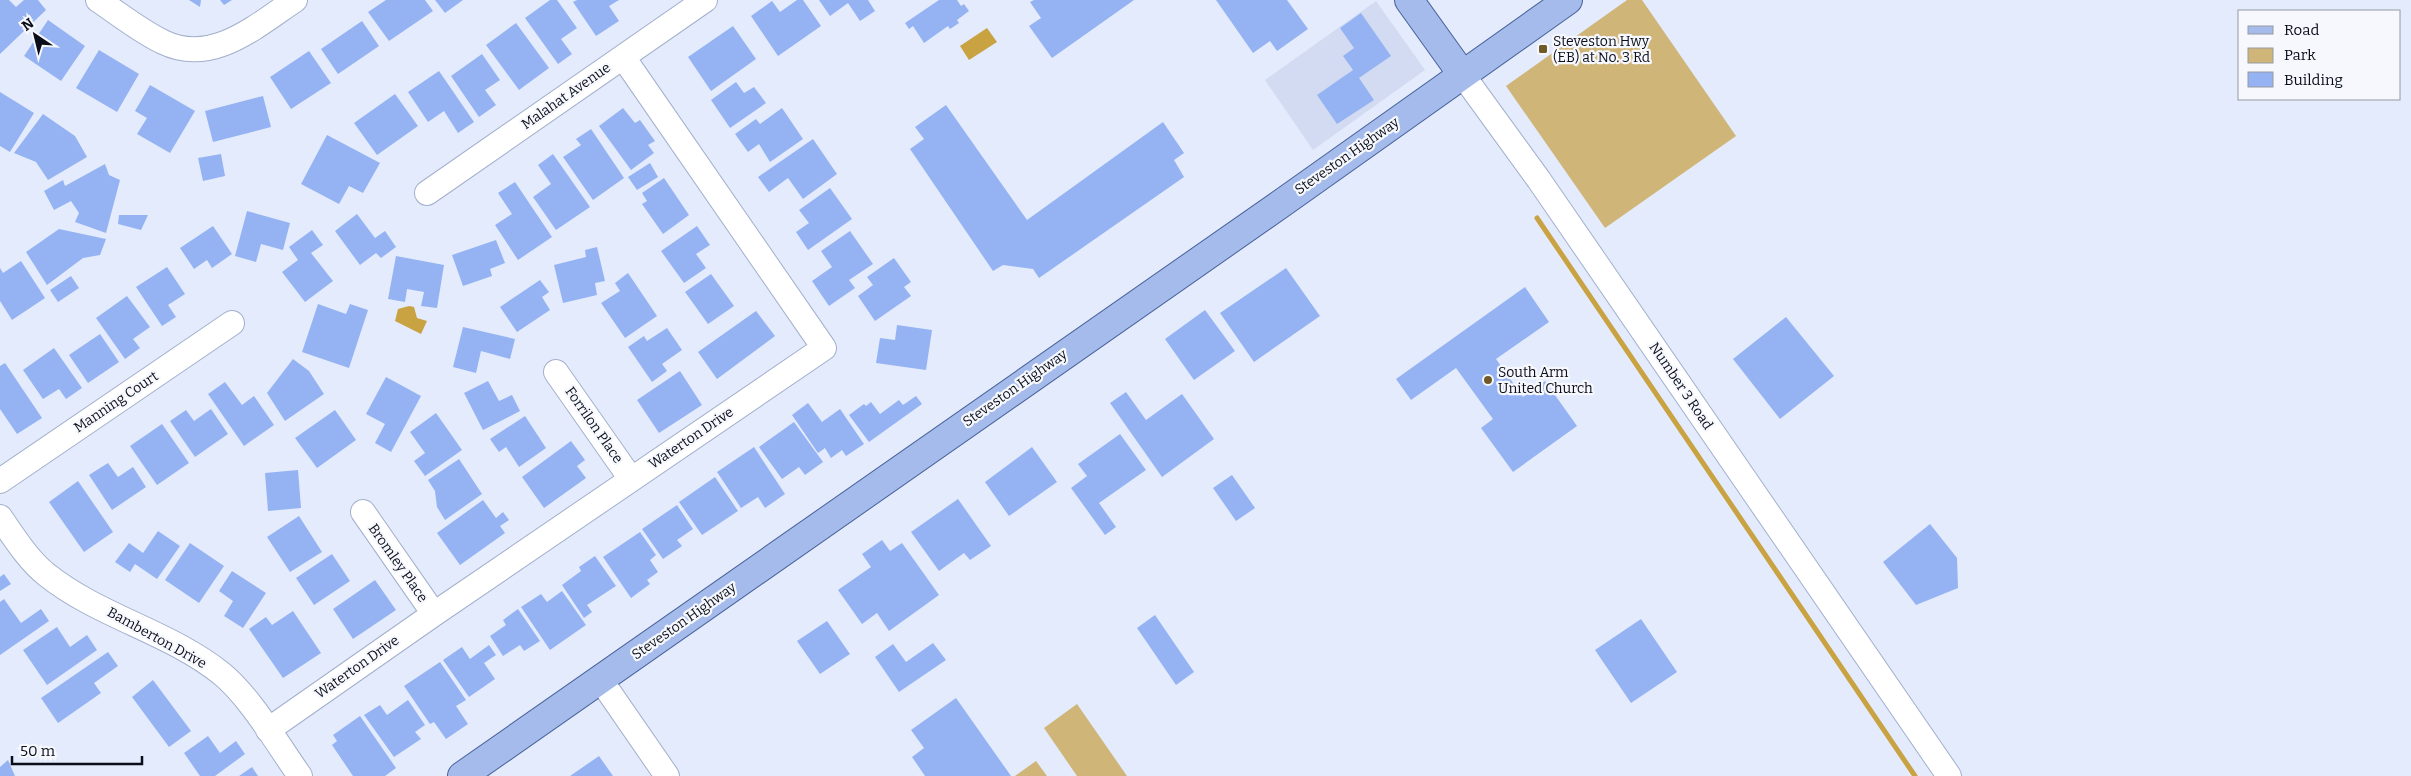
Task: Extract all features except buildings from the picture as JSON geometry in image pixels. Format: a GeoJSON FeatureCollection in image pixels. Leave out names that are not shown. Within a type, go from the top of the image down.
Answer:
{"type":"FeatureCollection","features":[{"type":"Feature","properties":{"kind":"main road","name":"Number 3 Road"},"geometry":{"type":"LineString","coordinates":[[1409,0],[1462,74]]}},
{"type":"Feature","properties":{"kind":"main road","name":"Steveston Highway"},"geometry":{"type":"LineString","coordinates":[[462,776],[1568,0]]}},
{"type":"Feature","properties":{"kind":"street"},"geometry":{"type":"LineString","coordinates":[[98,0],[164,43],[176,47],[203,49],[219,46],[236,39],[295,0]]}},
{"type":"Feature","properties":{"kind":"street","name":"Malahat Avenue"},"geometry":{"type":"LineString","coordinates":[[426,193],[705,0]]}},
{"type":"Feature","properties":{"kind":"street","name":"Waterton Drive"},"geometry":{"type":"LineString","coordinates":[[268,730],[434,614],[824,348],[622,57]]}},
{"type":"Feature","properties":{"kind":"street","name":"Number 3 Road"},"geometry":{"type":"LineString","coordinates":[[1462,74],[1540,180],[1949,776]]}},
{"type":"Feature","properties":{"kind":"street","name":"Manning Court"},"geometry":{"type":"LineString","coordinates":[[0,481],[232,323]]}},
{"type":"Feature","properties":{"kind":"street","name":"Forrilon Place"},"geometry":{"type":"LineString","coordinates":[[556,372],[631,479]]}},
{"type":"Feature","properties":{"kind":"street","name":"Bromley Place"},"geometry":{"type":"LineString","coordinates":[[363,512],[434,614]]}},
{"type":"Feature","properties":{"kind":"street","name":"Bamberton Drive"},"geometry":{"type":"LineString","coordinates":[[0,517],[33,562],[47,575],[69,590],[197,658],[221,674],[237,688],[300,776]]}},
{"type":"Feature","properties":{"kind":"street"},"geometry":{"type":"LineString","coordinates":[[600,680],[667,776]]}},
{"type":"Feature","properties":{"kind":"shaded area"},"geometry":{"type":"Polygon","coordinates":[[[1376,1],[1425,70],[1313,150],[1265,80],[1376,1]]]}},
{"type":"Feature","properties":{"kind":"shaded area"},"geometry":{"type":"Polygon","coordinates":[[[987,28],[997,42],[969,60],[960,46],[987,28]]]}},
{"type":"Feature","properties":{"kind":"shaded area"},"geometry":{"type":"Polygon","coordinates":[[[409,306],[414,307],[417,318],[427,321],[421,334],[395,321],[398,309],[409,306]]]}},
{"type":"Feature","properties":{"kind":"green space"},"geometry":{"type":"Polygon","coordinates":[[[1627,0],[1642,0],[1736,136],[1605,228],[1506,86],[1627,0]]]}},
{"type":"Feature","properties":{"kind":"green space"},"geometry":{"type":"Polygon","coordinates":[[[1077,704],[1127,776],[1077,776],[1044,728],[1077,704]]]}},
{"type":"Feature","properties":{"kind":"green space"},"geometry":{"type":"Polygon","coordinates":[[[1036,761],[1047,776],[1015,776],[1036,761]]]}},
{"type":"Feature","properties":{"kind":"waterway"},"geometry":{"type":"LineString","coordinates":[[1537,218],[1915,776]]}},
{"type":"Feature","properties":{"kind":"place","name":"Steveston Hwy (EB) at No. 3 Rd"},"geometry":{"type":"Point","coordinates":[1543,49]}},
{"type":"Feature","properties":{"kind":"place","name":"South Arm United Church"},"geometry":{"type":"Point","coordinates":[1488,380]}}]}
